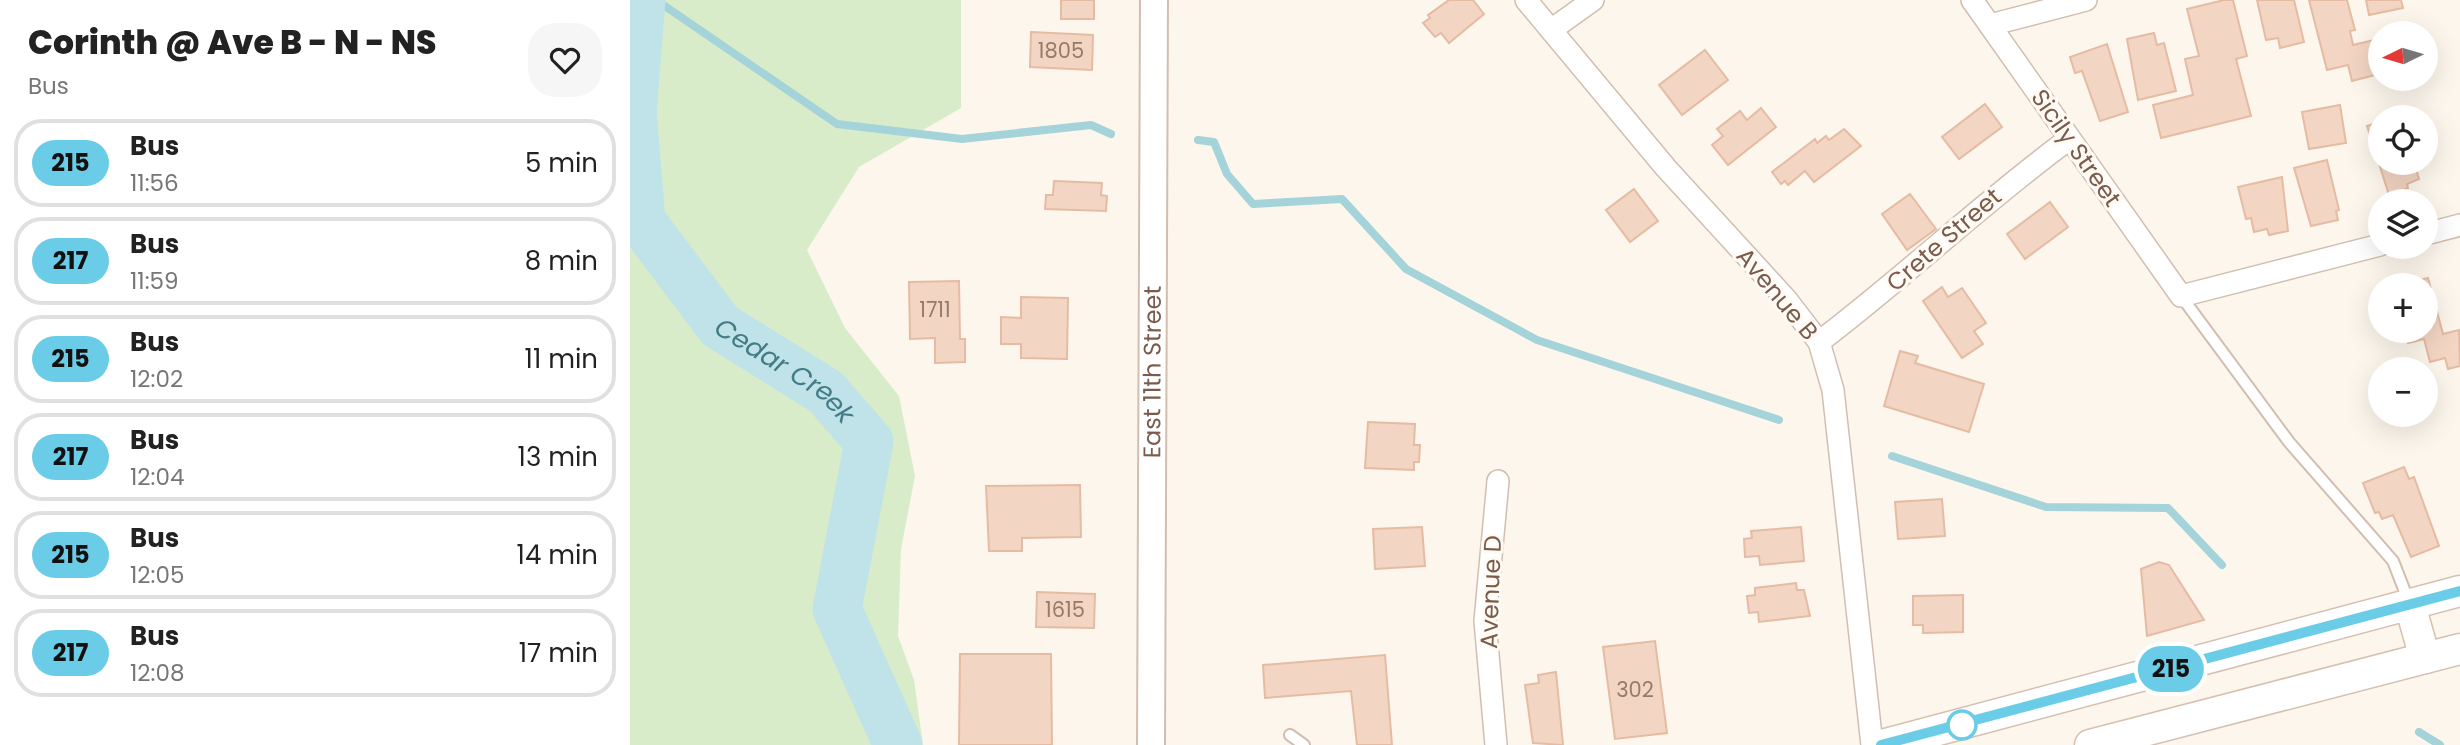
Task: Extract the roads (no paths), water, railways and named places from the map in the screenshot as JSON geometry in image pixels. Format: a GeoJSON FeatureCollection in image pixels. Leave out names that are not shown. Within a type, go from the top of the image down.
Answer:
{"type":"FeatureCollection","features":[{"type":"Feature","properties":{"kind":"main road"},"geometry":{"type":"LineString","coordinates":[[1882,745],[2460,591]]}},
{"type":"Feature","properties":{"kind":"main road"},"geometry":{"type":"LineString","coordinates":[[2410,605],[2425,658]]}},
{"type":"Feature","properties":{"kind":"main road"},"geometry":{"type":"LineString","coordinates":[[2090,745],[2460,649]]}},
{"type":"Feature","properties":{"kind":"street","name":"East 11th Street"},"geometry":{"type":"LineString","coordinates":[[1151,745],[1154,0]]}},
{"type":"Feature","properties":{"kind":"street","name":"Avenue B"},"geometry":{"type":"LineString","coordinates":[[1526,0],[1666,168],[1786,299],[1819,342],[1833,390],[1872,745]]}},
{"type":"Feature","properties":{"kind":"street"},"geometry":{"type":"LineString","coordinates":[[1551,30],[1593,0]]}},
{"type":"Feature","properties":{"kind":"street","name":"Sicily Street"},"geometry":{"type":"LineString","coordinates":[[1972,0],[2181,296]]}},
{"type":"Feature","properties":{"kind":"street"},"geometry":{"type":"LineString","coordinates":[[1990,25],[2086,0]]}},
{"type":"Feature","properties":{"kind":"street","name":"Crete Street"},"geometry":{"type":"LineString","coordinates":[[1819,342],[1882,293],[2017,178],[2069,139]]}},
{"type":"Feature","properties":{"kind":"street"},"geometry":{"type":"LineString","coordinates":[[2438,231],[2460,225]]}},
{"type":"Feature","properties":{"kind":"street"},"geometry":{"type":"LineString","coordinates":[[2181,296],[2368,248]]}},
{"type":"Feature","properties":{"kind":"street","name":"Avenue D"},"geometry":{"type":"LineString","coordinates":[[1496,745],[1485,621],[1497,481]]}},
{"type":"Feature","properties":{"kind":"lane"},"geometry":{"type":"LineString","coordinates":[[2181,296],[2289,442],[2393,561],[2410,605]]}},
{"type":"Feature","properties":{"kind":"lane"},"geometry":{"type":"LineString","coordinates":[[1290,735],[1304,745]]}},
{"type":"Feature","properties":{"kind":"waterway","name":"Cedar Creek"},"geometry":{"type":"LineString","coordinates":[[641,0],[632,112],[641,221],[720,326],[826,392],[869,442],[837,609],[898,745]]}},
{"type":"Feature","properties":{"kind":"waterway"},"geometry":{"type":"LineString","coordinates":[[656,0],[837,124],[962,139],[1091,125],[1111,134]]}},
{"type":"Feature","properties":{"kind":"waterway"},"geometry":{"type":"LineString","coordinates":[[1198,140],[1214,142],[1227,174],[1253,204],[1342,199],[1406,269],[1537,340],[1779,420]]}},
{"type":"Feature","properties":{"kind":"waterway"},"geometry":{"type":"LineString","coordinates":[[1892,456],[2046,507],[2168,508],[2222,565]]}},
{"type":"Feature","properties":{"kind":"waterway"},"geometry":{"type":"LineString","coordinates":[[2419,732],[2440,745]]}}]}
